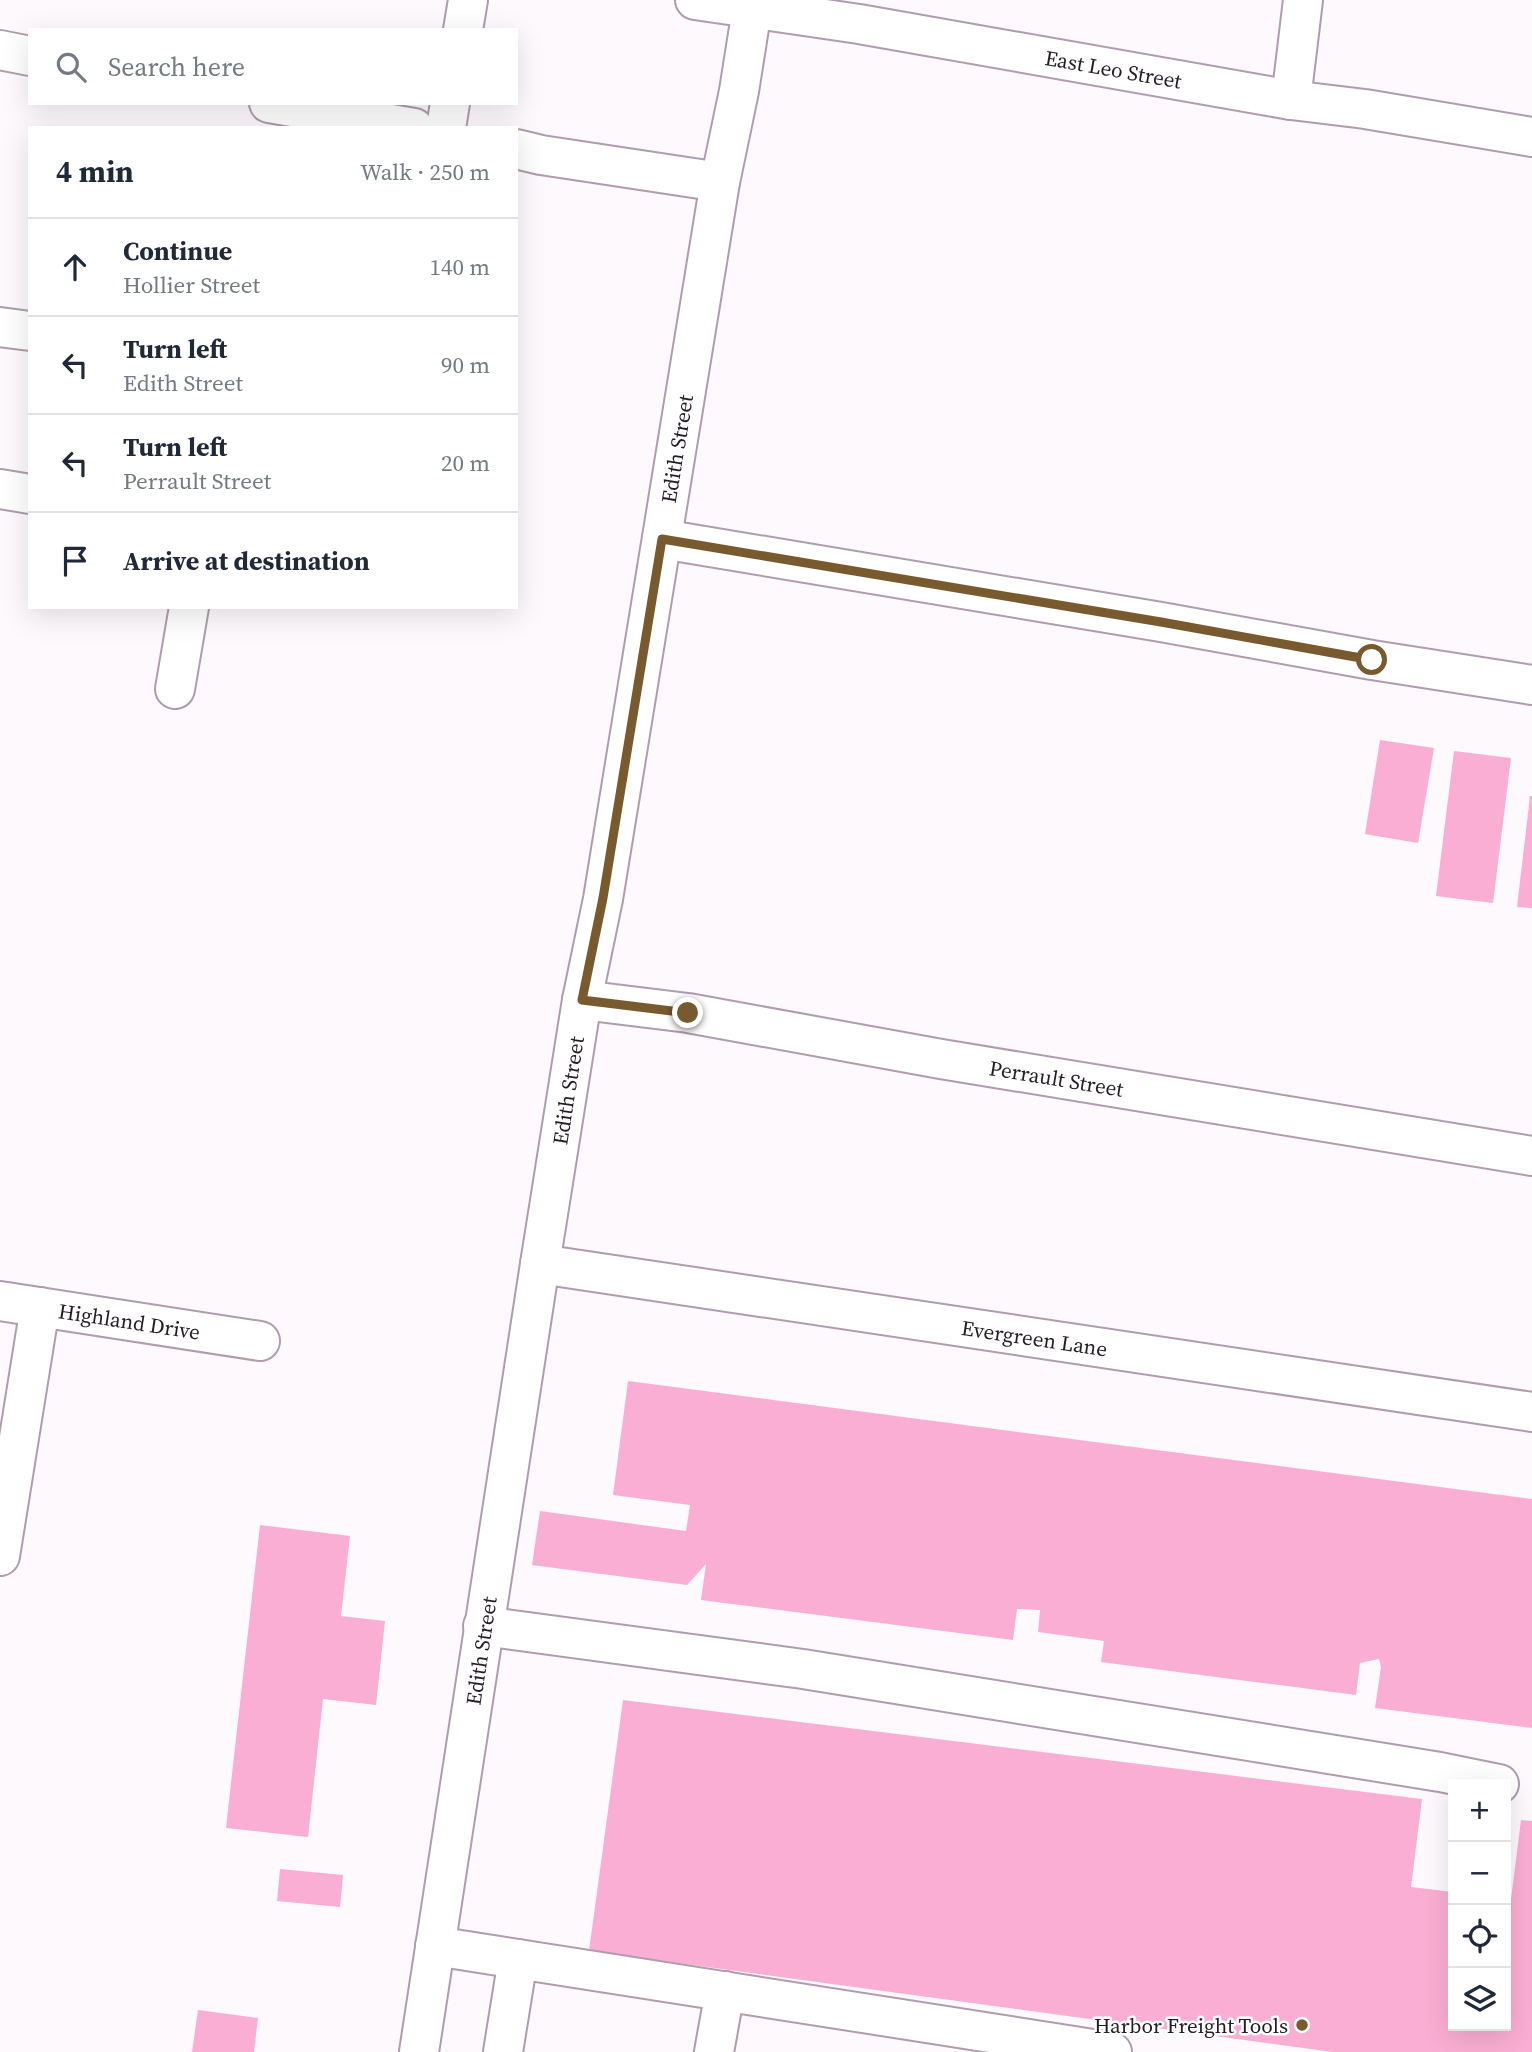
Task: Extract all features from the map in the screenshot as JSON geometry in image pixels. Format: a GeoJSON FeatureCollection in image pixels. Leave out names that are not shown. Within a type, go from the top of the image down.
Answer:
{"type":"FeatureCollection","features":[{"type":"Feature","properties":{"kind":"street"},"geometry":{"type":"LineString","coordinates":[[463,28],[468,0]]}},
{"type":"Feature","properties":{"kind":"street","name":"East Leo Street"},"geometry":{"type":"LineString","coordinates":[[695,0],[859,24],[1291,100],[1365,109],[1532,137]]}},
{"type":"Feature","properties":{"kind":"street"},"geometry":{"type":"LineString","coordinates":[[1291,100],[1303,0]]}},
{"type":"Feature","properties":{"kind":"street","name":"Edith Street"},"geometry":{"type":"LineString","coordinates":[[419,2052],[582,1000],[603,898],[720,182],[739,91],[752,9]]}},
{"type":"Feature","properties":{"kind":"street"},"geometry":{"type":"LineString","coordinates":[[0,50],[28,56]]}},
{"type":"Feature","properties":{"kind":"street"},"geometry":{"type":"LineString","coordinates":[[255,126],[258,105]]}},
{"type":"Feature","properties":{"kind":"street"},"geometry":{"type":"LineString","coordinates":[[281,105],[402,126]]}},
{"type":"Feature","properties":{"kind":"street"},"geometry":{"type":"LineString","coordinates":[[446,126],[450,105]]}},
{"type":"Feature","properties":{"kind":"street"},"geometry":{"type":"LineString","coordinates":[[518,149],[720,182]]}},
{"type":"Feature","properties":{"kind":"street"},"geometry":{"type":"LineString","coordinates":[[0,327],[28,331]]}},
{"type":"Feature","properties":{"kind":"street"},"geometry":{"type":"LineString","coordinates":[[0,489],[28,494]]}},
{"type":"Feature","properties":{"kind":"street"},"geometry":{"type":"LineString","coordinates":[[662,539],[1532,685]]}},
{"type":"Feature","properties":{"kind":"street"},"geometry":{"type":"LineString","coordinates":[[174,689],[189,609]]}},
{"type":"Feature","properties":{"kind":"street","name":"Perrault Street"},"geometry":{"type":"LineString","coordinates":[[582,1000],[688,1013],[941,1059],[1532,1156]]}},
{"type":"Feature","properties":{"kind":"street","name":"Evergreen Lane"},"geometry":{"type":"LineString","coordinates":[[540,1264],[1532,1412]]}},
{"type":"Feature","properties":{"kind":"street","name":"Highland Drive"},"geometry":{"type":"LineString","coordinates":[[0,1301],[260,1341]]}},
{"type":"Feature","properties":{"kind":"street"},"geometry":{"type":"LineString","coordinates":[[0,1556],[40,1307]]}},
{"type":"Feature","properties":{"kind":"street"},"geometry":{"type":"LineString","coordinates":[[484,1626],[803,1669],[1475,1779]]}},
{"type":"Feature","properties":{"kind":"street"},"geometry":{"type":"LineString","coordinates":[[1511,1787],[1532,1791]]}},
{"type":"Feature","properties":{"kind":"street"},"geometry":{"type":"LineString","coordinates":[[435,1946],[1112,2052]]}},
{"type":"Feature","properties":{"kind":"street"},"geometry":{"type":"LineString","coordinates":[[503,2052],[518,1959]]}},
{"type":"Feature","properties":{"kind":"street"},"geometry":{"type":"LineString","coordinates":[[714,2052],[725,1991]]}},
{"type":"Feature","properties":{"kind":"building"},"geometry":{"type":"Polygon","coordinates":[[[1380,740],[1434,748],[1418,843],[1365,834],[1380,740]]]}},
{"type":"Feature","properties":{"kind":"building"},"geometry":{"type":"Polygon","coordinates":[[[1454,751],[1511,758],[1493,903],[1436,896],[1454,751]]]}},
{"type":"Feature","properties":{"kind":"building"},"geometry":{"type":"Polygon","coordinates":[[[1532,796],[1532,908],[1517,907],[1532,796]]]}},
{"type":"Feature","properties":{"kind":"building"},"geometry":{"type":"Polygon","coordinates":[[[628,1381],[1532,1499],[1532,1728],[1375,1708],[1381,1667],[1379,1659],[1360,1663],[1356,1695],[1101,1662],[1104,1641],[1038,1632],[1040,1610],[1017,1609],[1013,1640],[701,1600],[706,1564],[687,1585],[532,1565],[540,1511],[686,1531],[690,1505],[613,1495],[628,1381]]]}},
{"type":"Feature","properties":{"kind":"building"},"geometry":{"type":"Polygon","coordinates":[[[260,1525],[350,1536],[341,1616],[385,1621],[376,1705],[323,1699],[308,1837],[226,1828],[260,1525]]]}},
{"type":"Feature","properties":{"kind":"building"},"geometry":{"type":"Polygon","coordinates":[[[623,1700],[1422,1799],[1411,1887],[1448,1891],[1448,2031],[1511,2031],[1511,1899],[1521,1820],[1532,1821],[1532,2052],[1333,2052],[589,1951],[623,1700]]]}},
{"type":"Feature","properties":{"kind":"building"},"geometry":{"type":"Polygon","coordinates":[[[280,1869],[343,1875],[340,1907],[277,1901],[280,1869]]]}},
{"type":"Feature","properties":{"kind":"building"},"geometry":{"type":"Polygon","coordinates":[[[198,2010],[258,2018],[254,2052],[192,2052],[198,2010]]]}},
{"type":"Feature","properties":{"kind":"place","name":"Harbor Freight Tools"},"geometry":{"type":"Point","coordinates":[1302,2025]}},
{"type":"Feature","properties":{"kind":"route"},"geometry":{"type":"LineString","coordinates":[[688,1013],[582,1000],[603,898],[662,539],[1372,660]]}}]}
